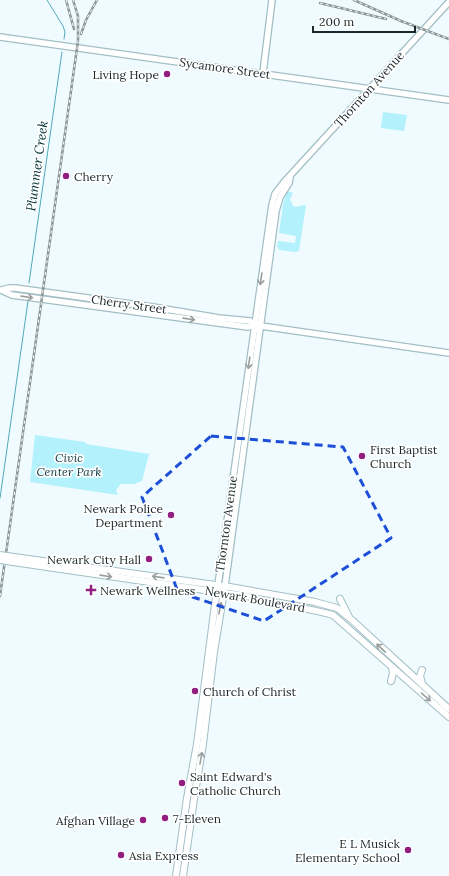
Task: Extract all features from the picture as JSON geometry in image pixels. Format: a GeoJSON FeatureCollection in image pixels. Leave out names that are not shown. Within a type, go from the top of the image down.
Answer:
{"type":"FeatureCollection","features":[{"type":"Feature","properties":{"kind":"main road"},"geometry":{"type":"LineString","coordinates":[[263,73],[272,0]]}},
{"type":"Feature","properties":{"kind":"main road"},"geometry":{"type":"LineString","coordinates":[[272,7],[276,0]]}},
{"type":"Feature","properties":{"kind":"main road","name":"Thornton Avenue"},"geometry":{"type":"LineString","coordinates":[[176,876],[187,798],[197,744],[216,592],[252,338],[258,325],[257,310],[273,200],[281,185],[449,2]]}},
{"type":"Feature","properties":{"kind":"main road","name":"Sycamore Street"},"geometry":{"type":"LineString","coordinates":[[0,36],[449,100]]}},
{"type":"Feature","properties":{"kind":"main road","name":"Thornton Avenue"},"geometry":{"type":"LineString","coordinates":[[183,876],[203,744],[215,644],[225,586],[258,325],[276,211],[280,197],[289,183],[290,176]]}},
{"type":"Feature","properties":{"kind":"main road","name":"Cherry Street"},"geometry":{"type":"LineString","coordinates":[[1,290],[15,288],[153,307],[205,319],[243,323],[250,321],[258,325],[449,353]]}},
{"type":"Feature","properties":{"kind":"main road"},"geometry":{"type":"LineString","coordinates":[[252,338],[243,323],[257,310]]}},
{"type":"Feature","properties":{"kind":"main road","name":"Newark Boulevard"},"geometry":{"type":"LineString","coordinates":[[0,555],[14,560],[223,594],[252,597],[264,601],[320,611],[333,615],[449,717]]}},
{"type":"Feature","properties":{"kind":"main road","name":"Newark Boulevard"},"geometry":{"type":"LineString","coordinates":[[0,560],[14,560],[218,585],[315,602],[337,608],[449,709]]}},
{"type":"Feature","properties":{"kind":"main road"},"geometry":{"type":"LineString","coordinates":[[340,599],[350,619]]}},
{"type":"Feature","properties":{"kind":"main road"},"geometry":{"type":"LineString","coordinates":[[391,681],[393,673],[392,667]]}},
{"type":"Feature","properties":{"kind":"main road"},"geometry":{"type":"LineString","coordinates":[[422,670],[420,679],[422,686]]}},
{"type":"Feature","properties":{"kind":"highlighted area"},"geometry":{"type":"Polygon","coordinates":[[[211,436],[343,447],[391,538],[264,621],[178,592],[142,497],[211,436]]]}},
{"type":"Feature","properties":{"kind":"green space"},"geometry":{"type":"Polygon","coordinates":[[[383,112],[407,115],[404,131],[381,128],[383,112]]]}},
{"type":"Feature","properties":{"kind":"green space"},"geometry":{"type":"Polygon","coordinates":[[[287,191],[293,193],[290,199],[293,206],[296,207],[306,205],[299,251],[295,252],[280,250],[277,247],[278,241],[295,243],[296,236],[279,233],[283,204],[287,191]]]}},
{"type":"Feature","properties":{"kind":"green space","name":"Civic Center Park"},"geometry":{"type":"Polygon","coordinates":[[[35,435],[85,442],[86,444],[149,454],[142,481],[134,484],[121,484],[116,490],[118,495],[30,482],[35,435]]]}},
{"type":"Feature","properties":{"kind":"waterway","name":"Plummer Creek"},"geometry":{"type":"LineString","coordinates":[[47,0],[63,26],[65,32],[64,39]]}},
{"type":"Feature","properties":{"kind":"waterway","name":"Plummer Creek"},"geometry":{"type":"LineString","coordinates":[[29,283],[62,52]]}},
{"type":"Feature","properties":{"kind":"waterway","name":"Plummer Creek"},"geometry":{"type":"LineString","coordinates":[[0,498],[28,301]]}},
{"type":"Feature","properties":{"kind":"railway"},"geometry":{"type":"LineString","coordinates":[[66,0],[74,29]]}},
{"type":"Feature","properties":{"kind":"railway"},"geometry":{"type":"LineString","coordinates":[[0,596],[78,41],[78,16],[73,0]]}},
{"type":"Feature","properties":{"kind":"railway"},"geometry":{"type":"LineString","coordinates":[[81,34],[86,20],[97,0]]}},
{"type":"Feature","properties":{"kind":"railway"},"geometry":{"type":"LineString","coordinates":[[354,0],[401,21],[449,39]]}},
{"type":"Feature","properties":{"kind":"railway"},"geometry":{"type":"LineString","coordinates":[[320,3],[386,19]]}},
{"type":"Feature","properties":{"kind":"place","name":"Living Hope"},"geometry":{"type":"Point","coordinates":[167,74]}},
{"type":"Feature","properties":{"kind":"place","name":"Cherry"},"geometry":{"type":"Point","coordinates":[66,176]}},
{"type":"Feature","properties":{"kind":"place","name":"First Baptist Church"},"geometry":{"type":"Point","coordinates":[362,456]}},
{"type":"Feature","properties":{"kind":"place","name":"Newark Police Department"},"geometry":{"type":"Point","coordinates":[171,515]}},
{"type":"Feature","properties":{"kind":"place","name":"Newark City Hall"},"geometry":{"type":"Point","coordinates":[149,559]}},
{"type":"Feature","properties":{"kind":"place","name":"Newark Wellness"},"geometry":{"type":"Point","coordinates":[91,590]}},
{"type":"Feature","properties":{"kind":"place","name":"Church of Christ"},"geometry":{"type":"Point","coordinates":[195,691]}},
{"type":"Feature","properties":{"kind":"place","name":"Saint Edward's Catholic Church"},"geometry":{"type":"Point","coordinates":[182,783]}},
{"type":"Feature","properties":{"kind":"place","name":"7-Eleven"},"geometry":{"type":"Point","coordinates":[165,818]}},
{"type":"Feature","properties":{"kind":"place","name":"Afghan Village"},"geometry":{"type":"Point","coordinates":[143,820]}},
{"type":"Feature","properties":{"kind":"place","name":"E L Musick Elementary School"},"geometry":{"type":"Point","coordinates":[408,850]}},
{"type":"Feature","properties":{"kind":"place","name":"Asia Express"},"geometry":{"type":"Point","coordinates":[121,855]}}]}
